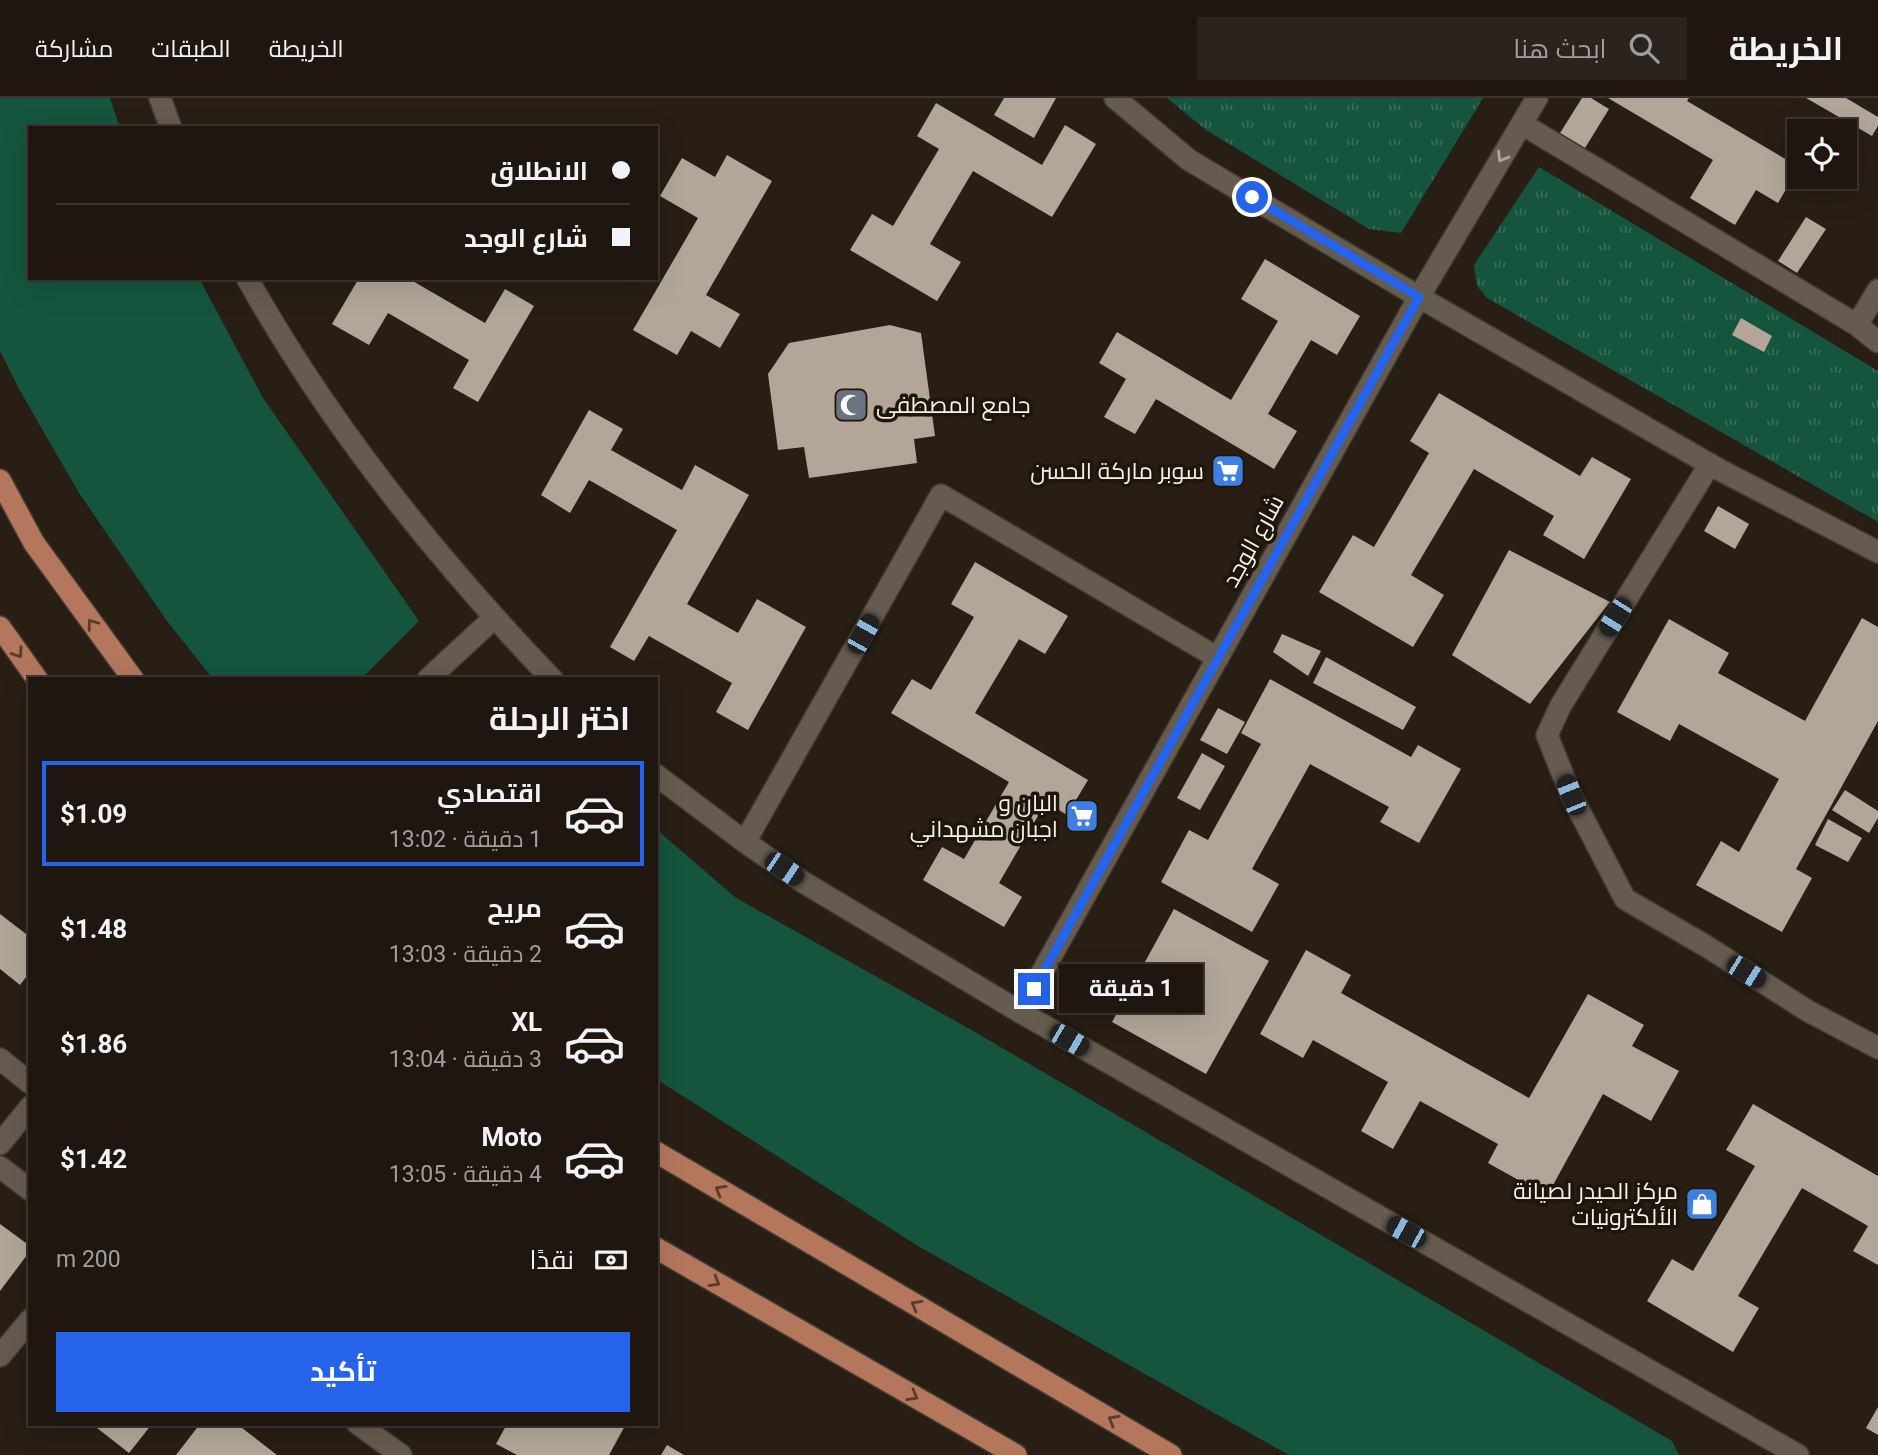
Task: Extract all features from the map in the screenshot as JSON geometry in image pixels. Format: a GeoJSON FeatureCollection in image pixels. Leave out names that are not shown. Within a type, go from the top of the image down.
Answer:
{"type":"FeatureCollection","features":[{"type":"Feature","properties":{"kind":"main road"},"geometry":{"type":"LineString","coordinates":[[0,480],[34,543],[131,677]]}},
{"type":"Feature","properties":{"kind":"main road"},"geometry":{"type":"LineString","coordinates":[[0,627],[36,677]]}},
{"type":"Feature","properties":{"kind":"main road"},"geometry":{"type":"LineString","coordinates":[[658,1153],[1171,1455]]}},
{"type":"Feature","properties":{"kind":"main road"},"geometry":{"type":"LineString","coordinates":[[658,1249],[1016,1455]]}},
{"type":"Feature","properties":{"kind":"street"},"geometry":{"type":"LineString","coordinates":[[160,98],[170,126]]}},
{"type":"Feature","properties":{"kind":"street"},"geometry":{"type":"LineString","coordinates":[[1115,98],[1189,160],[1419,297],[1710,464],[1878,552]]}},
{"type":"Feature","properties":{"kind":"street","name":"شارع الوجد"},"geometry":{"type":"LineString","coordinates":[[1020,1012],[1419,297],[1537,98]]}},
{"type":"Feature","properties":{"kind":"street"},"geometry":{"type":"LineString","coordinates":[[1522,124],[1857,326],[1878,342]]}},
{"type":"Feature","properties":{"kind":"street"},"geometry":{"type":"LineString","coordinates":[[248,280],[291,353],[370,468],[439,555],[550,677]]}},
{"type":"Feature","properties":{"kind":"street"},"geometry":{"type":"LineString","coordinates":[[1857,326],[1878,290]]}},
{"type":"Feature","properties":{"kind":"street"},"geometry":{"type":"LineString","coordinates":[[1710,464],[1561,705],[1547,735],[1571,795],[1625,899],[1706,946],[1808,1011],[1878,1048]]}},
{"type":"Feature","properties":{"kind":"street"},"geometry":{"type":"LineString","coordinates":[[745,842],[941,495],[1218,658]]}},
{"type":"Feature","properties":{"kind":"street"},"geometry":{"type":"LineString","coordinates":[[430,677],[494,618]]}},
{"type":"Feature","properties":{"kind":"street"},"geometry":{"type":"LineString","coordinates":[[658,777],[745,842],[803,881],[1020,1012],[1763,1447],[1798,1455]]}},
{"type":"Feature","properties":{"kind":"street"},"geometry":{"type":"LineString","coordinates":[[0,1059],[28,1081]]}},
{"type":"Feature","properties":{"kind":"street"},"geometry":{"type":"LineString","coordinates":[[0,1144],[28,1109]]}},
{"type":"Feature","properties":{"kind":"street"},"geometry":{"type":"LineString","coordinates":[[0,1167],[28,1188]]}},
{"type":"Feature","properties":{"kind":"street"},"geometry":{"type":"LineString","coordinates":[[0,1356],[28,1323]]}},
{"type":"Feature","properties":{"kind":"street"},"geometry":{"type":"LineString","coordinates":[[361,1426],[401,1455]]}},
{"type":"Feature","properties":{"kind":"green space"},"geometry":{"type":"Polygon","coordinates":[[[0,98],[110,98],[119,126],[28,126],[28,280],[200,280],[263,398],[419,621],[363,677],[211,677],[167,621],[79,493],[0,351],[0,98]]]}},
{"type":"Feature","properties":{"kind":"green space"},"geometry":{"type":"Polygon","coordinates":[[[1167,98],[1483,98],[1401,233],[1369,229],[1206,130],[1167,98]]]}},
{"type":"Feature","properties":{"kind":"green space"},"geometry":{"type":"Polygon","coordinates":[[[1539,167],[1878,371],[1878,522],[1487,298],[1477,286],[1474,265],[1539,167]]]}},
{"type":"Feature","properties":{"kind":"green space"},"geometry":{"type":"Polygon","coordinates":[[[658,831],[736,898],[975,1032],[1672,1441],[1679,1455],[1289,1455],[918,1246],[658,1080],[658,831]]]}},
{"type":"Feature","properties":{"kind":"building"},"geometry":{"type":"Polygon","coordinates":[[[1004,98],[1056,98],[1034,138],[994,115],[1004,98]]]}},
{"type":"Feature","properties":{"kind":"building"},"geometry":{"type":"Polygon","coordinates":[[[1582,98],[1591,98],[1609,109],[1585,148],[1560,133],[1582,98]]]}},
{"type":"Feature","properties":{"kind":"building"},"geometry":{"type":"Polygon","coordinates":[[[1608,98],[1689,98],[1687,101],[1787,160],[1787,188],[1778,203],[1756,190],[1735,225],[1690,198],[1713,160],[1608,98]]]}},
{"type":"Feature","properties":{"kind":"building"},"geometry":{"type":"Polygon","coordinates":[[[1806,98],[1846,98],[1878,117],[1878,126],[1872,136],[1857,127],[1857,119],[1842,119],[1806,98]]]}},
{"type":"Feature","properties":{"kind":"building"},"geometry":{"type":"Polygon","coordinates":[[[936,103],[1042,165],[1065,125],[1096,144],[1052,217],[973,171],[930,244],[961,262],[937,301],[850,250],[872,214],[893,226],[939,149],[917,136],[936,103]]]}},
{"type":"Feature","properties":{"kind":"building"},"geometry":{"type":"Polygon","coordinates":[[[727,155],[772,181],[706,295],[740,314],[720,348],[691,331],[677,355],[633,330],[698,218],[660,196],[682,158],[715,177],[727,155]]]}},
{"type":"Feature","properties":{"kind":"building"},"geometry":{"type":"Polygon","coordinates":[[[1806,217],[1826,229],[1797,273],[1778,261],[1806,217]]]}},
{"type":"Feature","properties":{"kind":"building"},"geometry":{"type":"Polygon","coordinates":[[[1265,259],[1360,316],[1337,355],[1311,340],[1268,414],[1297,431],[1274,469],[1156,399],[1135,434],[1104,417],[1126,379],[1099,363],[1117,332],[1231,400],[1278,321],[1241,299],[1265,259]]]}},
{"type":"Feature","properties":{"kind":"building"},"geometry":{"type":"Polygon","coordinates":[[[358,280],[411,280],[485,323],[505,289],[534,306],[478,402],[453,388],[469,360],[388,313],[369,345],[332,324],[358,280]]]}},
{"type":"Feature","properties":{"kind":"building"},"geometry":{"type":"Polygon","coordinates":[[[1741,318],[1772,336],[1764,352],[1732,335],[1741,318]]]}},
{"type":"Feature","properties":{"kind":"building","name":"جامع المصطفى"},"geometry":{"type":"Polygon","coordinates":[[[890,325],[921,333],[935,436],[914,439],[917,463],[809,478],[804,447],[778,450],[768,374],[789,343],[890,325]]]}},
{"type":"Feature","properties":{"kind":"building"},"geometry":{"type":"Polygon","coordinates":[[[1439,393],[1580,476],[1592,457],[1631,479],[1584,559],[1543,535],[1554,516],[1474,469],[1411,575],[1444,595],[1413,647],[1319,592],[1353,535],[1374,547],[1429,453],[1410,441],[1439,393]]]}},
{"type":"Feature","properties":{"kind":"building"},"geometry":{"type":"Polygon","coordinates":[[[589,410],[623,429],[611,450],[682,490],[695,465],[749,495],[687,604],[738,633],[757,599],[806,627],[748,730],[716,712],[732,683],[649,636],[634,661],[610,647],[677,530],[589,480],[570,513],[541,495],[589,410]]]}},
{"type":"Feature","properties":{"kind":"building"},"geometry":{"type":"Polygon","coordinates":[[[1718,506],[1749,524],[1735,549],[1704,531],[1718,506]]]}},
{"type":"Feature","properties":{"kind":"building"},"geometry":{"type":"Polygon","coordinates":[[[1509,550],[1610,602],[1530,704],[1452,655],[1509,550]]]}},
{"type":"Feature","properties":{"kind":"building"},"geometry":{"type":"Polygon","coordinates":[[[975,562],[1068,616],[1045,654],[1019,639],[975,713],[1088,780],[1067,815],[1046,802],[999,883],[1022,897],[1004,927],[923,880],[942,847],[964,859],[1009,782],[891,713],[912,679],[931,690],[974,617],[951,604],[975,562]]]}},
{"type":"Feature","properties":{"kind":"building"},"geometry":{"type":"Polygon","coordinates":[[[1862,618],[1878,627],[1878,721],[1796,869],[1812,878],[1782,932],[1696,885],[1721,841],[1739,852],[1779,779],[1679,724],[1670,741],[1617,712],[1669,619],[1729,653],[1718,673],[1805,721],[1862,618]]]}},
{"type":"Feature","properties":{"kind":"building"},"geometry":{"type":"Polygon","coordinates":[[[1282,634],[1321,651],[1308,676],[1273,652],[1282,634]]]}},
{"type":"Feature","properties":{"kind":"building"},"geometry":{"type":"Polygon","coordinates":[[[1326,657],[1416,707],[1403,730],[1313,683],[1326,657]]]}},
{"type":"Feature","properties":{"kind":"building"},"geometry":{"type":"Polygon","coordinates":[[[1270,679],[1411,757],[1418,745],[1461,769],[1419,843],[1380,822],[1389,807],[1310,764],[1252,869],[1279,884],[1252,932],[1161,882],[1189,830],[1208,840],[1261,744],[1241,733],[1270,679]]]}},
{"type":"Feature","properties":{"kind":"building"},"geometry":{"type":"Polygon","coordinates":[[[1218,708],[1245,722],[1227,754],[1200,740],[1218,708]]]}},
{"type":"Feature","properties":{"kind":"building"},"geometry":{"type":"Polygon","coordinates":[[[1202,753],[1225,766],[1200,810],[1177,798],[1202,753]]]}},
{"type":"Feature","properties":{"kind":"building"},"geometry":{"type":"Polygon","coordinates":[[[1845,790],[1878,811],[1878,818],[1869,833],[1832,810],[1845,790]]]}},
{"type":"Feature","properties":{"kind":"building"},"geometry":{"type":"Polygon","coordinates":[[[1828,819],[1862,838],[1848,862],[1815,845],[1828,819]]]}},
{"type":"Feature","properties":{"kind":"building"},"geometry":{"type":"Polygon","coordinates":[[[1174,909],[1269,961],[1206,1074],[1112,1022],[1174,909]]]}},
{"type":"Feature","properties":{"kind":"building"},"geometry":{"type":"Polygon","coordinates":[[[0,914],[28,935],[28,975],[20,985],[0,969],[0,914]]]}},
{"type":"Feature","properties":{"kind":"building"},"geometry":{"type":"Polygon","coordinates":[[[1306,950],[1351,975],[1341,993],[1529,1098],[1588,994],[1644,1025],[1632,1046],[1679,1071],[1651,1121],[1603,1094],[1547,1196],[1488,1163],[1498,1144],[1420,1101],[1393,1149],[1361,1131],[1388,1082],[1313,1040],[1303,1058],[1260,1034],[1306,950]]]}},
{"type":"Feature","properties":{"kind":"building"},"geometry":{"type":"Polygon","coordinates":[[[1753,1104],[1878,1176],[1878,1265],[1853,1251],[1868,1226],[1802,1188],[1738,1296],[1759,1308],[1733,1352],[1647,1301],[1672,1259],[1693,1271],[1755,1166],[1726,1150],[1753,1104]]]}},
{"type":"Feature","properties":{"kind":"building"},"geometry":{"type":"Polygon","coordinates":[[[0,1224],[28,1245],[28,1254],[0,1291],[0,1224]]]}},
{"type":"Feature","properties":{"kind":"building"},"geometry":{"type":"Polygon","coordinates":[[[1878,1407],[1878,1435],[1866,1428],[1878,1407]]]}},
{"type":"Feature","properties":{"kind":"building"},"geometry":{"type":"Polygon","coordinates":[[[95,1426],[150,1426],[129,1453],[95,1426]]]}},
{"type":"Feature","properties":{"kind":"building"},"geometry":{"type":"Polygon","coordinates":[[[198,1426],[240,1426],[277,1455],[176,1455],[198,1426]]]}},
{"type":"Feature","properties":{"kind":"building"},"geometry":{"type":"Polygon","coordinates":[[[506,1426],[625,1426],[609,1455],[517,1455],[496,1444],[506,1426]]]}},
{"type":"Feature","properties":{"kind":"building"},"geometry":{"type":"Polygon","coordinates":[[[667,1445],[684,1455],[661,1455],[667,1445]]]}},
{"type":"Feature","properties":{"kind":"place","name":"جامع المصطفى"},"geometry":{"type":"Point","coordinates":[851,405]}},
{"type":"Feature","properties":{"kind":"place","name":"سوبر ماركة الحسن"},"geometry":{"type":"Point","coordinates":[1228,471]}},
{"type":"Feature","properties":{"kind":"place","name":"البان و اجبان مشهداني"},"geometry":{"type":"Point","coordinates":[1082,816]}},
{"type":"Feature","properties":{"kind":"place","name":"مركز الحيدر لصيانة الألكترونيات"},"geometry":{"type":"Point","coordinates":[1702,1204]}},
{"type":"Feature","properties":{"kind":"route"},"geometry":{"type":"LineString","coordinates":[[1034,989],[1419,297],[1252,197]]}}]}
